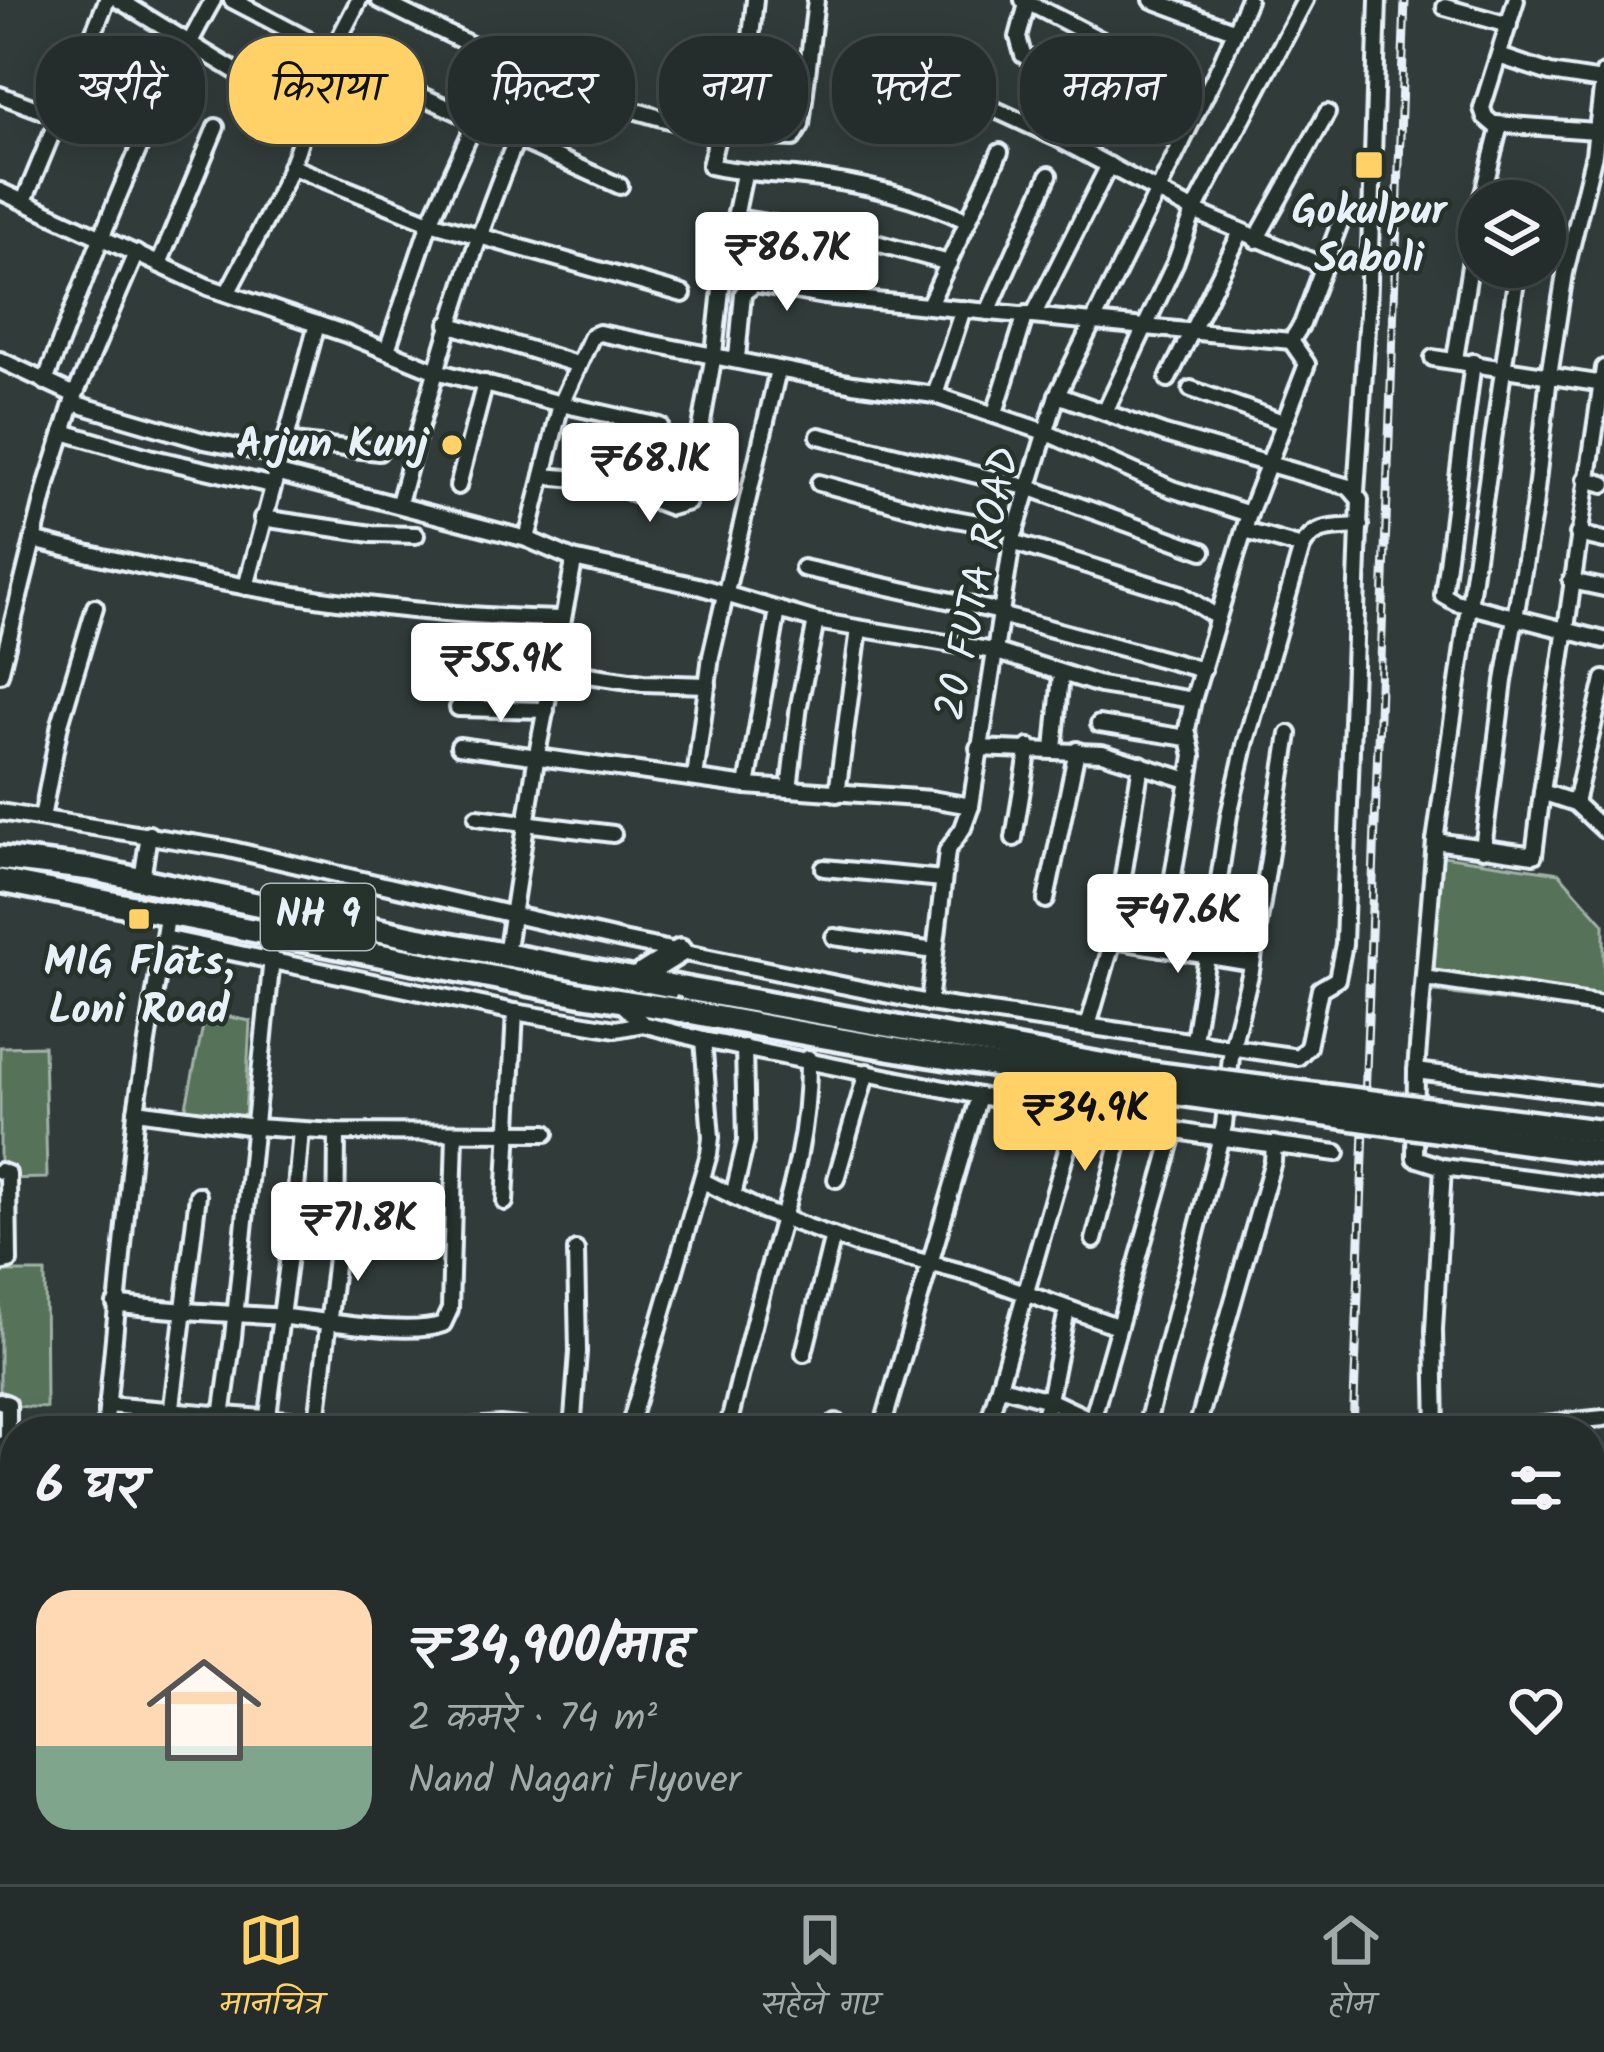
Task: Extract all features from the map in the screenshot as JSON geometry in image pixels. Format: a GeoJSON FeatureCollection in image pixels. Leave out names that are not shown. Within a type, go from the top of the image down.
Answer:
{"type":"FeatureCollection","features":[{"type":"Feature","properties":{"kind":"highway","name":"NH 9"},"geometry":{"type":"LineString","coordinates":[[0,858],[142,880],[506,955],[1144,1072],[1604,1132]]}},
{"type":"Feature","properties":{"kind":"highway","name":"NH 9"},"geometry":{"type":"LineString","coordinates":[[0,880],[896,1052],[1604,1153]]}},
{"type":"Feature","properties":{"kind":"highway"},"geometry":{"type":"LineString","coordinates":[[635,979],[680,950]]}},
{"type":"Feature","properties":{"kind":"street"},"geometry":{"type":"LineString","coordinates":[[90,36],[106,0]]}},
{"type":"Feature","properties":{"kind":"street"},"geometry":{"type":"LineString","coordinates":[[119,0],[175,36]]}},
{"type":"Feature","properties":{"kind":"street"},"geometry":{"type":"LineString","coordinates":[[193,36],[214,0]]}},
{"type":"Feature","properties":{"kind":"street"},"geometry":{"type":"LineString","coordinates":[[232,0],[298,36]]}},
{"type":"Feature","properties":{"kind":"street"},"geometry":{"type":"LineString","coordinates":[[340,36],[359,0]]}},
{"type":"Feature","properties":{"kind":"street"},"geometry":{"type":"LineString","coordinates":[[379,0],[510,65],[659,116]]}},
{"type":"Feature","properties":{"kind":"street"},"geometry":{"type":"LineString","coordinates":[[751,36],[755,0]]}},
{"type":"Feature","properties":{"kind":"street"},"geometry":{"type":"LineString","coordinates":[[808,63],[816,0]]}},
{"type":"Feature","properties":{"kind":"street"},"geometry":{"type":"LineString","coordinates":[[1020,44],[1026,0],[1205,94]]}},
{"type":"Feature","properties":{"kind":"street"},"geometry":{"type":"LineString","coordinates":[[1152,0],[1233,30]]}},
{"type":"Feature","properties":{"kind":"street","name":"20 FUTA ROAD"},"geometry":{"type":"LineString","coordinates":[[1202,100],[1248,0]]}},
{"type":"Feature","properties":{"kind":"street"},"geometry":{"type":"LineString","coordinates":[[1105,412],[1176,261],[1194,211],[1305,0]]}},
{"type":"Feature","properties":{"kind":"street"},"geometry":{"type":"LineString","coordinates":[[0,812],[149,834],[928,1003],[1292,1057],[1303,1054],[1320,989],[1337,979],[1340,970],[1350,847],[1360,526],[1356,493],[1368,313],[1378,0]]}},
{"type":"Feature","properties":{"kind":"street"},"geometry":{"type":"LineString","coordinates":[[1516,0],[1482,108],[1485,117],[1496,124],[1597,131]]}},
{"type":"Feature","properties":{"kind":"street"},"geometry":{"type":"LineString","coordinates":[[1445,7],[1509,25]]}},
{"type":"Feature","properties":{"kind":"street"},"geometry":{"type":"LineString","coordinates":[[205,54],[304,113],[305,124],[290,166],[228,292]]}},
{"type":"Feature","properties":{"kind":"street"},"geometry":{"type":"LineString","coordinates":[[1483,849],[1565,273],[1601,115],[1603,77],[1550,73],[1499,56]]}},
{"type":"Feature","properties":{"kind":"street"},"geometry":{"type":"LineString","coordinates":[[0,95],[36,108]]}},
{"type":"Feature","properties":{"kind":"street"},"geometry":{"type":"LineString","coordinates":[[996,111],[1194,211],[1323,266]]}},
{"type":"Feature","properties":{"kind":"street"},"geometry":{"type":"LineString","coordinates":[[1256,240],[1327,112]]}},
{"type":"Feature","properties":{"kind":"street"},"geometry":{"type":"LineString","coordinates":[[1487,180],[1499,134],[1496,124]]}},
{"type":"Feature","properties":{"kind":"street"},"geometry":{"type":"LineString","coordinates":[[159,264],[216,127]]}},
{"type":"Feature","properties":{"kind":"street"},"geometry":{"type":"LineString","coordinates":[[24,201],[45,144]]}},
{"type":"Feature","properties":{"kind":"street"},"geometry":{"type":"LineString","coordinates":[[45,382],[101,236],[143,144]]}},
{"type":"Feature","properties":{"kind":"street"},"geometry":{"type":"LineString","coordinates":[[387,350],[430,222],[465,144]]}},
{"type":"Feature","properties":{"kind":"street"},"geometry":{"type":"LineString","coordinates":[[399,502],[448,324],[514,144]]}},
{"type":"Feature","properties":{"kind":"street"},"geometry":{"type":"LineString","coordinates":[[525,144],[620,186]]}},
{"type":"Feature","properties":{"kind":"street"},"geometry":{"type":"LineString","coordinates":[[715,144],[710,166],[744,174],[844,182],[912,198],[968,221]]}},
{"type":"Feature","properties":{"kind":"street","name":"20 FUTA ROAD"},"geometry":{"type":"LineString","coordinates":[[928,1003],[947,851],[963,829],[970,806],[1014,536],[1057,395],[1181,144]]}},
{"type":"Feature","properties":{"kind":"street"},"geometry":{"type":"LineString","coordinates":[[929,304],[1000,152]]}},
{"type":"Feature","properties":{"kind":"street"},"geometry":{"type":"LineString","coordinates":[[995,413],[1030,314],[1108,165]]}},
{"type":"Feature","properties":{"kind":"street"},"geometry":{"type":"LineString","coordinates":[[290,166],[430,222],[683,294]]}},
{"type":"Feature","properties":{"kind":"street"},"geometry":{"type":"LineString","coordinates":[[543,476],[602,481],[671,507],[682,507],[690,495],[722,280],[744,174]]}},
{"type":"Feature","properties":{"kind":"street"},"geometry":{"type":"LineString","coordinates":[[988,312],[1049,175]]}},
{"type":"Feature","properties":{"kind":"street"},"geometry":{"type":"LineString","coordinates":[[0,190],[159,264],[436,371],[660,426]]}},
{"type":"Feature","properties":{"kind":"street"},"geometry":{"type":"LineString","coordinates":[[1291,340],[1302,325],[1342,214]]}},
{"type":"Feature","properties":{"kind":"street"},"geometry":{"type":"LineString","coordinates":[[736,218],[858,238],[949,263]]}},
{"type":"Feature","properties":{"kind":"street"},"geometry":{"type":"LineString","coordinates":[[1168,379],[1241,232]]}},
{"type":"Feature","properties":{"kind":"street"},"geometry":{"type":"LineString","coordinates":[[0,674],[74,399],[136,253]]}},
{"type":"Feature","properties":{"kind":"street"},"geometry":{"type":"LineString","coordinates":[[737,358],[743,293],[755,284],[824,296],[1291,340]]}},
{"type":"Feature","properties":{"kind":"street"},"geometry":{"type":"LineString","coordinates":[[1455,359],[1466,288]]}},
{"type":"Feature","properties":{"kind":"street"},"geometry":{"type":"LineString","coordinates":[[1515,288],[1435,841],[1412,1154],[1420,1162],[1444,1167],[1604,1188]]}},
{"type":"Feature","properties":{"kind":"street"},"geometry":{"type":"LineString","coordinates":[[935,395],[963,309]]}},
{"type":"Feature","properties":{"kind":"street"},"geometry":{"type":"LineString","coordinates":[[448,324],[576,364]]}},
{"type":"Feature","properties":{"kind":"street"},"geometry":{"type":"LineString","coordinates":[[246,587],[317,325]]}},
{"type":"Feature","properties":{"kind":"street"},"geometry":{"type":"LineString","coordinates":[[526,539],[561,404],[587,341],[599,333],[778,370],[935,395],[995,413],[1172,489],[1249,514]]}},
{"type":"Feature","properties":{"kind":"street"},"geometry":{"type":"LineString","coordinates":[[1161,948],[1194,750],[1187,738],[1193,700],[1249,514],[1307,364],[1291,340]]}},
{"type":"Feature","properties":{"kind":"street"},"geometry":{"type":"LineString","coordinates":[[1433,358],[1549,376],[1603,378],[1534,855],[1435,841]]}},
{"type":"Feature","properties":{"kind":"street"},"geometry":{"type":"LineString","coordinates":[[0,361],[74,399],[204,441],[379,452]]}},
{"type":"Feature","properties":{"kind":"street"},"geometry":{"type":"LineString","coordinates":[[1473,362],[1442,589],[1447,598],[1468,605],[1604,640]]}},
{"type":"Feature","properties":{"kind":"street"},"geometry":{"type":"LineString","coordinates":[[695,778],[707,685],[778,370]]}},
{"type":"Feature","properties":{"kind":"street"},"geometry":{"type":"LineString","coordinates":[[458,486],[485,383]]}},
{"type":"Feature","properties":{"kind":"street"},"geometry":{"type":"LineString","coordinates":[[1191,389],[1283,422]]}},
{"type":"Feature","properties":{"kind":"street"},"geometry":{"type":"LineString","coordinates":[[1057,395],[1356,493]]}},
{"type":"Feature","properties":{"kind":"street"},"geometry":{"type":"LineString","coordinates":[[64,432],[149,457],[399,502],[526,539],[573,559],[728,594],[816,620],[994,651],[1061,675],[1193,700]]}},
{"type":"Feature","properties":{"kind":"street"},"geometry":{"type":"LineString","coordinates":[[819,436],[1030,488],[1204,551]]}},
{"type":"Feature","properties":{"kind":"street"},"geometry":{"type":"LineString","coordinates":[[1586,479],[1604,484]]}},
{"type":"Feature","properties":{"kind":"street"},"geometry":{"type":"LineString","coordinates":[[819,483],[1014,536],[1180,594],[1217,617]]}},
{"type":"Feature","properties":{"kind":"street"},"geometry":{"type":"LineString","coordinates":[[262,518],[372,534],[416,535]]}},
{"type":"Feature","properties":{"kind":"street"},"geometry":{"type":"LineString","coordinates":[[1194,1040],[1246,741],[1302,547],[1312,532],[1360,526]]}},
{"type":"Feature","properties":{"kind":"street"},"geometry":{"type":"LineString","coordinates":[[1245,531],[1302,547]]}},
{"type":"Feature","properties":{"kind":"street"},"geometry":{"type":"LineString","coordinates":[[1578,534],[1604,540]]}},
{"type":"Feature","properties":{"kind":"street"},"geometry":{"type":"LineString","coordinates":[[33,540],[134,566],[410,612],[561,620]]}},
{"type":"Feature","properties":{"kind":"street"},"geometry":{"type":"LineString","coordinates":[[506,955],[573,559]]}},
{"type":"Feature","properties":{"kind":"street"},"geometry":{"type":"LineString","coordinates":[[803,568],[1000,614],[1204,670]]}},
{"type":"Feature","properties":{"kind":"street"},"geometry":{"type":"LineString","coordinates":[[1571,580],[1604,588]]}},
{"type":"Feature","properties":{"kind":"street"},"geometry":{"type":"LineString","coordinates":[[42,818],[60,724],[95,608]]}},
{"type":"Feature","properties":{"kind":"street"},"geometry":{"type":"LineString","coordinates":[[747,785],[778,610]]}},
{"type":"Feature","properties":{"kind":"street"},"geometry":{"type":"LineString","coordinates":[[789,788],[816,620]]}},
{"type":"Feature","properties":{"kind":"street"},"geometry":{"type":"LineString","coordinates":[[837,794],[859,629]]}},
{"type":"Feature","properties":{"kind":"street"},"geometry":{"type":"LineString","coordinates":[[554,670],[643,683],[707,685]]}},
{"type":"Feature","properties":{"kind":"street"},"geometry":{"type":"LineString","coordinates":[[1054,749],[1061,675]]}},
{"type":"Feature","properties":{"kind":"street"},"geometry":{"type":"LineString","coordinates":[[1575,803],[1604,679]]}},
{"type":"Feature","properties":{"kind":"street"},"geometry":{"type":"LineString","coordinates":[[458,708],[546,710]]}},
{"type":"Feature","properties":{"kind":"street"},"geometry":{"type":"LineString","coordinates":[[1099,724],[1187,738]]}},
{"type":"Feature","properties":{"kind":"street"},"geometry":{"type":"LineString","coordinates":[[1149,1416],[1224,1125],[1232,1047],[1252,963],[1289,734]]}},
{"type":"Feature","properties":{"kind":"street"},"geometry":{"type":"LineString","coordinates":[[459,746],[747,785],[970,806]]}},
{"type":"Feature","properties":{"kind":"street"},"geometry":{"type":"LineString","coordinates":[[1014,838],[1029,747]]}},
{"type":"Feature","properties":{"kind":"street"},"geometry":{"type":"LineString","coordinates":[[978,748],[1077,749],[1188,780]]}},
{"type":"Feature","properties":{"kind":"street"},"geometry":{"type":"LineString","coordinates":[[1046,900],[1077,749]]}},
{"type":"Feature","properties":{"kind":"street"},"geometry":{"type":"LineString","coordinates":[[1088,1026],[1113,940],[1141,764]]}},
{"type":"Feature","properties":{"kind":"street"},"geometry":{"type":"LineString","coordinates":[[1542,792],[1575,803],[1604,830]]}},
{"type":"Feature","properties":{"kind":"street"},"geometry":{"type":"LineString","coordinates":[[477,817],[613,834]]}},
{"type":"Feature","properties":{"kind":"street"},"geometry":{"type":"LineString","coordinates":[[142,880],[149,834]]}},
{"type":"Feature","properties":{"kind":"street"},"geometry":{"type":"LineString","coordinates":[[824,868],[943,879]]}},
{"type":"Feature","properties":{"kind":"street"},"geometry":{"type":"LineString","coordinates":[[106,1416],[136,1111],[168,911]]}},
{"type":"Feature","properties":{"kind":"street"},"geometry":{"type":"LineString","coordinates":[[164,938],[515,1012],[616,1029],[644,1024],[979,1096],[1336,1153]]}},
{"type":"Feature","properties":{"kind":"street"},"geometry":{"type":"LineString","coordinates":[[834,938],[935,950]]}},
{"type":"Feature","properties":{"kind":"street"},"geometry":{"type":"LineString","coordinates":[[1113,940],[1252,963]]}},
{"type":"Feature","properties":{"kind":"street"},"geometry":{"type":"LineString","coordinates":[[222,1416],[272,958]]}},
{"type":"Feature","properties":{"kind":"street"},"geometry":{"type":"LineString","coordinates":[[1424,978],[1604,1005]]}},
{"type":"Feature","properties":{"kind":"street"},"geometry":{"type":"LineString","coordinates":[[619,1000],[644,1024]]}},
{"type":"Feature","properties":{"kind":"street"},"geometry":{"type":"LineString","coordinates":[[505,1202],[515,1012]]}},
{"type":"Feature","properties":{"kind":"street"},"geometry":{"type":"LineString","coordinates":[[632,1416],[703,1180],[711,1137],[703,1040]]}},
{"type":"Feature","properties":{"kind":"street"},"geometry":{"type":"LineString","coordinates":[[734,1196],[746,1142],[744,1047]]}},
{"type":"Feature","properties":{"kind":"street"},"geometry":{"type":"LineString","coordinates":[[731,1416],[802,1156],[808,1058]]}},
{"type":"Feature","properties":{"kind":"street"},"geometry":{"type":"LineString","coordinates":[[1416,1071],[1604,1095]]}},
{"type":"Feature","properties":{"kind":"street"},"geometry":{"type":"LineString","coordinates":[[836,1179],[867,1072]]}},
{"type":"Feature","properties":{"kind":"street"},"geometry":{"type":"LineString","coordinates":[[885,1416],[979,1096]]}},
{"type":"Feature","properties":{"kind":"street"},"geometry":{"type":"LineString","coordinates":[[136,1111],[337,1132],[546,1132]]}},
{"type":"Feature","properties":{"kind":"street"},"geometry":{"type":"LineString","coordinates":[[991,1416],[1078,1112]]}},
{"type":"Feature","properties":{"kind":"street"},"geometry":{"type":"LineString","coordinates":[[1094,1240],[1125,1121]]}},
{"type":"Feature","properties":{"kind":"street"},"geometry":{"type":"LineString","coordinates":[[269,1416],[301,1130]]}},
{"type":"Feature","properties":{"kind":"street"},"geometry":{"type":"LineString","coordinates":[[1093,1416],[1175,1130]]}},
{"type":"Feature","properties":{"kind":"street"},"geometry":{"type":"LineString","coordinates":[[318,1416],[336,1257],[337,1132]]}},
{"type":"Feature","properties":{"kind":"street"},"geometry":{"type":"LineString","coordinates":[[115,1304],[329,1322],[434,1328],[443,1324],[450,1309],[455,1134]]}},
{"type":"Feature","properties":{"kind":"street"},"geometry":{"type":"LineString","coordinates":[[1200,1416],[1274,1144]]}},
{"type":"Feature","properties":{"kind":"street"},"geometry":{"type":"LineString","coordinates":[[1436,1416],[1434,1330],[1444,1167]]}},
{"type":"Feature","properties":{"kind":"street"},"geometry":{"type":"LineString","coordinates":[[0,1172],[8,1174],[4,1223],[9,1261],[0,1263]]}},
{"type":"Feature","properties":{"kind":"street"},"geometry":{"type":"LineString","coordinates":[[703,1180],[833,1236],[1117,1327]]}},
{"type":"Feature","properties":{"kind":"street"},"geometry":{"type":"LineString","coordinates":[[171,1416],[198,1195]]}},
{"type":"Feature","properties":{"kind":"street"},"geometry":{"type":"LineString","coordinates":[[804,1353],[833,1236]]}},
{"type":"Feature","properties":{"kind":"street"},"geometry":{"type":"LineString","coordinates":[[573,1416],[576,1250]]}},
{"type":"Feature","properties":{"kind":"street"},"geometry":{"type":"LineString","coordinates":[[1043,1416],[1067,1310]]}},
{"type":"Feature","properties":{"kind":"street"},"geometry":{"type":"LineString","coordinates":[[1000,1387],[1049,1400],[1076,1416]]}},
{"type":"Feature","properties":{"kind":"street"},"geometry":{"type":"LineString","coordinates":[[107,1406],[192,1416]]}},
{"type":"Feature","properties":{"kind":"street"},"geometry":{"type":"LineString","coordinates":[[1479,1884],[1498,1884]]}},
{"type":"Feature","properties":{"kind":"green space"},"geometry":{"type":"Polygon","coordinates":[[[1429,854],[1559,873],[1604,924],[1604,1013],[1420,990],[1429,854]]]}},
{"type":"Feature","properties":{"kind":"green space"},"geometry":{"type":"Polygon","coordinates":[[[206,1012],[250,1021],[245,1117],[185,1111],[206,1012]]]}},
{"type":"Feature","properties":{"kind":"green space"},"geometry":{"type":"Polygon","coordinates":[[[44,1046],[47,1178],[0,1179],[0,1047],[44,1046]]]}},
{"type":"Feature","properties":{"kind":"green space"},"geometry":{"type":"Polygon","coordinates":[[[0,1272],[45,1272],[46,1408],[0,1405],[0,1272]]]}},
{"type":"Feature","properties":{"kind":"railway"},"geometry":{"type":"LineString","coordinates":[[1354,1416],[1405,0]]}},
{"type":"Feature","properties":{"kind":"place","name":"Gokulpur Saboli"},"geometry":{"type":"Point","coordinates":[1369,165]}},
{"type":"Feature","properties":{"kind":"place","name":"Arjun Kunj"},"geometry":{"type":"Point","coordinates":[452,445]}},
{"type":"Feature","properties":{"kind":"place","name":"MIG Flats, Loni Road"},"geometry":{"type":"Point","coordinates":[139,919]}}]}
